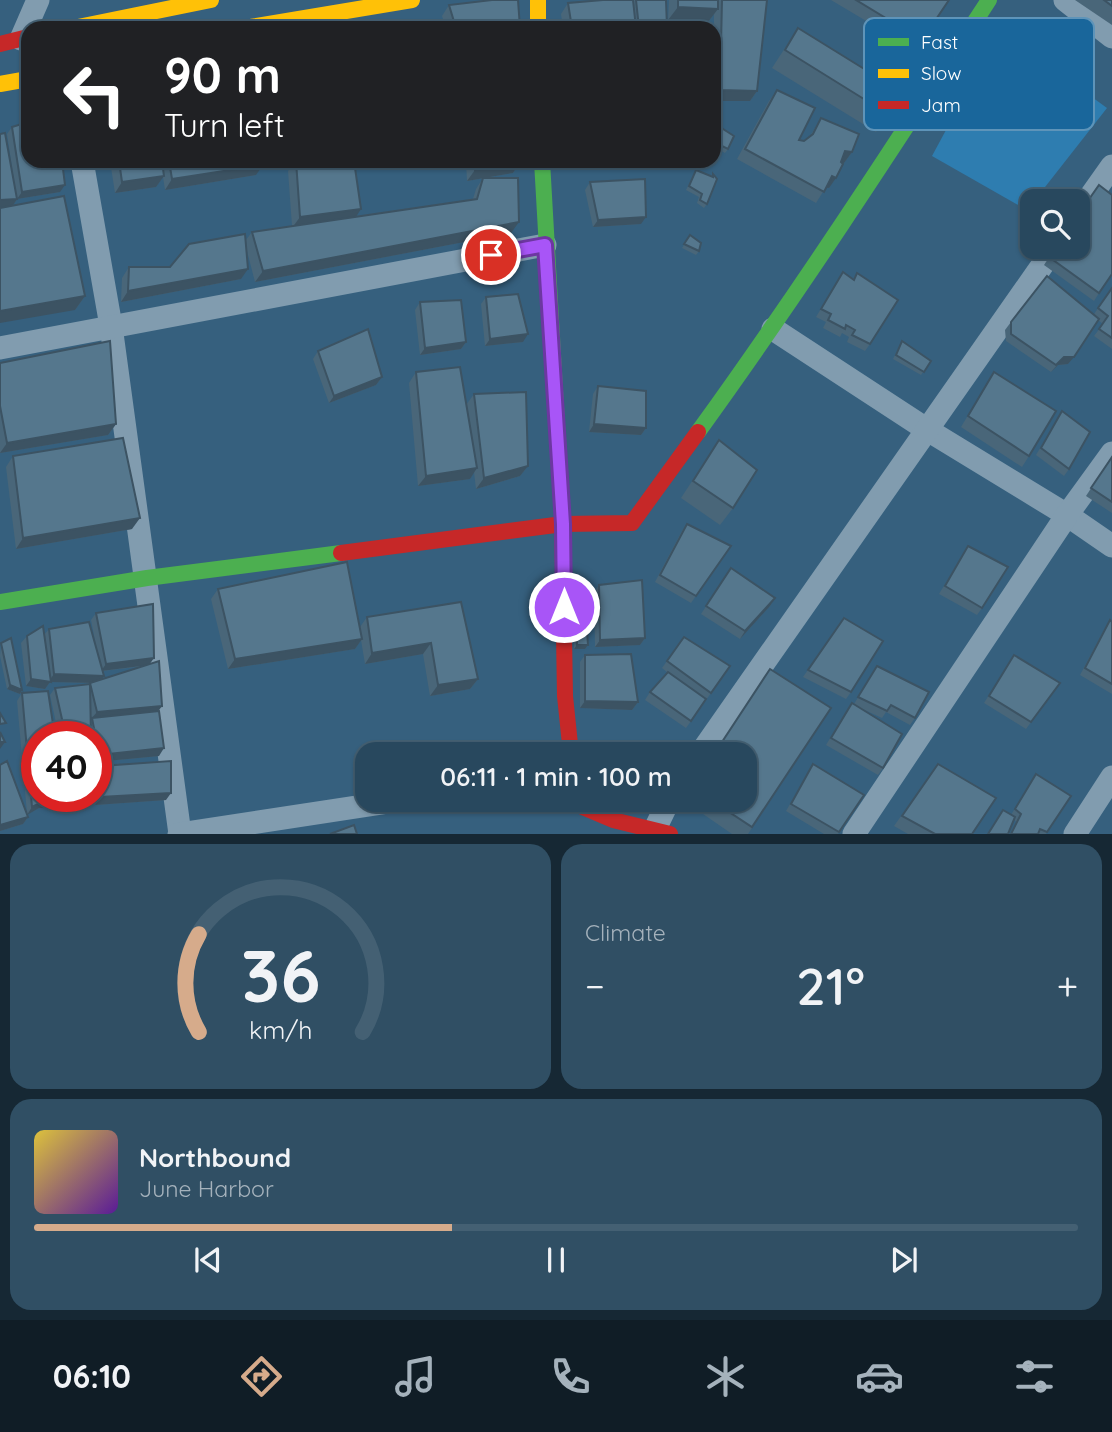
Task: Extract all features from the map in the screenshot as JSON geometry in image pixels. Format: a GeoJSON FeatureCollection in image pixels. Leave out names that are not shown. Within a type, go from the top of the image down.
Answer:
{"type":"FeatureCollection","features":[{"type":"Feature","properties":{"kind":"street"},"geometry":{"type":"LineString","coordinates":[[26,21],[37,0]]}},
{"type":"Feature","properties":{"kind":"street"},"geometry":{"type":"LineString","coordinates":[[108,21],[211,0]]}},
{"type":"Feature","properties":{"kind":"street"},"geometry":{"type":"LineString","coordinates":[[286,21],[412,0]]}},
{"type":"Feature","properties":{"kind":"street"},"geometry":{"type":"LineString","coordinates":[[538,0],[538,21]]}},
{"type":"Feature","properties":{"kind":"street"},"geometry":{"type":"LineString","coordinates":[[977,18],[989,0]]}},
{"type":"Feature","properties":{"kind":"street"},"geometry":{"type":"LineString","coordinates":[[1065,0],[1088,18]]}},
{"type":"Feature","properties":{"kind":"street"},"geometry":{"type":"LineString","coordinates":[[1094,23],[1112,37]]}},
{"type":"Feature","properties":{"kind":"street"},"geometry":{"type":"LineString","coordinates":[[0,84],[21,80]]}},
{"type":"Feature","properties":{"kind":"street"},"geometry":{"type":"LineString","coordinates":[[0,602],[147,578],[563,524],[632,523],[772,329],[904,130]]}},
{"type":"Feature","properties":{"kind":"street"},"geometry":{"type":"LineString","coordinates":[[1090,197],[1112,166]]}},
{"type":"Feature","properties":{"kind":"street"},"geometry":{"type":"LineString","coordinates":[[83,168],[111,326],[180,833],[355,807]]}},
{"type":"Feature","properties":{"kind":"street"},"geometry":{"type":"LineString","coordinates":[[542,168],[563,524],[565,719],[569,742]]}},
{"type":"Feature","properties":{"kind":"street"},"geometry":{"type":"LineString","coordinates":[[0,348],[545,245]]}},
{"type":"Feature","properties":{"kind":"street"},"geometry":{"type":"LineString","coordinates":[[708,742],[1046,259]]}},
{"type":"Feature","properties":{"kind":"street"},"geometry":{"type":"LineString","coordinates":[[772,329],[1112,546]]}},
{"type":"Feature","properties":{"kind":"street"},"geometry":{"type":"LineString","coordinates":[[854,834],[1067,515],[1112,453]]}},
{"type":"Feature","properties":{"kind":"street"},"geometry":{"type":"LineString","coordinates":[[1075,834],[1112,777]]}},
{"type":"Feature","properties":{"kind":"street"},"geometry":{"type":"LineString","coordinates":[[589,812],[612,827],[663,832],[667,812]]}},
{"type":"Feature","properties":{"kind":"shaded area"},"geometry":{"type":"Polygon","coordinates":[[[1094,99],[1107,108],[1094,125],[1094,99]]]}},
{"type":"Feature","properties":{"kind":"shaded area"},"geometry":{"type":"Polygon","coordinates":[[[946,130],[1090,130],[1043,189],[1020,189],[1020,206],[932,156],[946,130]]]}},
{"type":"Feature","properties":{"kind":"building"},"geometry":{"type":"Polygon","coordinates":[[[518,0],[520,21],[454,21],[449,5],[518,0]]]}},
{"type":"Feature","properties":{"kind":"building"},"geometry":{"type":"Polygon","coordinates":[[[633,0],[635,21],[571,21],[568,3],[633,0]]]}},
{"type":"Feature","properties":{"kind":"building"},"geometry":{"type":"Polygon","coordinates":[[[636,0],[666,0],[667,21],[638,21],[636,0]]]}},
{"type":"Feature","properties":{"kind":"building"},"geometry":{"type":"Polygon","coordinates":[[[678,0],[718,0],[718,9],[678,7],[678,0]]]}},
{"type":"Feature","properties":{"kind":"building"},"geometry":{"type":"Polygon","coordinates":[[[722,0],[767,0],[757,91],[721,90],[722,0]]]}},
{"type":"Feature","properties":{"kind":"building"},"geometry":{"type":"Polygon","coordinates":[[[856,0],[949,0],[937,18],[886,18],[856,0]]]}},
{"type":"Feature","properties":{"kind":"building"},"geometry":{"type":"Polygon","coordinates":[[[798,28],[864,69],[864,99],[785,50],[798,28]]]}},
{"type":"Feature","properties":{"kind":"building"},"geometry":{"type":"Polygon","coordinates":[[[777,90],[815,108],[799,140],[804,141],[813,134],[821,118],[859,134],[852,152],[845,151],[841,162],[843,164],[836,178],[832,176],[824,192],[745,149],[777,90]]]}},
{"type":"Feature","properties":{"kind":"building"},"geometry":{"type":"Polygon","coordinates":[[[21,124],[21,168],[63,168],[65,185],[22,192],[12,127],[21,124]]]}},
{"type":"Feature","properties":{"kind":"building"},"geometry":{"type":"Polygon","coordinates":[[[721,128],[734,136],[728,149],[721,146],[721,128]]]}},
{"type":"Feature","properties":{"kind":"building"},"geometry":{"type":"Polygon","coordinates":[[[5,133],[17,199],[0,200],[0,134],[5,133]]]}},
{"type":"Feature","properties":{"kind":"building"},"geometry":{"type":"Polygon","coordinates":[[[120,168],[163,168],[164,176],[122,182],[120,168]]]}},
{"type":"Feature","properties":{"kind":"building"},"geometry":{"type":"Polygon","coordinates":[[[170,168],[244,168],[172,179],[170,168]]]}},
{"type":"Feature","properties":{"kind":"building"},"geometry":{"type":"Polygon","coordinates":[[[296,168],[355,168],[361,209],[300,217],[296,168]]]}},
{"type":"Feature","properties":{"kind":"building"},"geometry":{"type":"Polygon","coordinates":[[[696,170],[713,177],[713,174],[717,179],[707,204],[700,200],[702,194],[689,186],[696,170]]]}},
{"type":"Feature","properties":{"kind":"building"},"geometry":{"type":"Polygon","coordinates":[[[483,178],[518,178],[519,222],[263,271],[252,232],[477,199],[483,178]]]}},
{"type":"Feature","properties":{"kind":"building"},"geometry":{"type":"Polygon","coordinates":[[[645,179],[646,217],[598,220],[590,182],[645,179]]]}},
{"type":"Feature","properties":{"kind":"building"},"geometry":{"type":"Polygon","coordinates":[[[1099,185],[1112,195],[1112,274],[1099,293],[1052,259],[1090,259],[1090,198],[1099,185]]]}},
{"type":"Feature","properties":{"kind":"building"},"geometry":{"type":"Polygon","coordinates":[[[64,196],[85,296],[0,311],[0,208],[64,196]]]}},
{"type":"Feature","properties":{"kind":"building"},"geometry":{"type":"Polygon","coordinates":[[[245,234],[248,269],[128,291],[129,267],[170,267],[189,244],[245,234]]]}},
{"type":"Feature","properties":{"kind":"building"},"geometry":{"type":"Polygon","coordinates":[[[690,235],[701,243],[699,251],[684,244],[690,235]]]}},
{"type":"Feature","properties":{"kind":"building"},"geometry":{"type":"Polygon","coordinates":[[[843,272],[854,280],[857,273],[898,300],[870,344],[852,335],[855,330],[846,325],[845,329],[828,320],[831,314],[821,309],[843,272]]]}},
{"type":"Feature","properties":{"kind":"building"},"geometry":{"type":"Polygon","coordinates":[[[1047,276],[1099,319],[1074,357],[1064,357],[1056,365],[1011,334],[1011,322],[1047,276]]]}},
{"type":"Feature","properties":{"kind":"building"},"geometry":{"type":"Polygon","coordinates":[[[1112,288],[1112,338],[1099,329],[1108,316],[1098,308],[1112,288]]]}},
{"type":"Feature","properties":{"kind":"building"},"geometry":{"type":"Polygon","coordinates":[[[518,294],[528,334],[490,339],[486,297],[518,294]]]}},
{"type":"Feature","properties":{"kind":"building"},"geometry":{"type":"Polygon","coordinates":[[[461,300],[466,342],[425,348],[420,302],[461,300]]]}},
{"type":"Feature","properties":{"kind":"building"},"geometry":{"type":"Polygon","coordinates":[[[368,329],[382,377],[334,396],[318,351],[368,329]]]}},
{"type":"Feature","properties":{"kind":"building"},"geometry":{"type":"Polygon","coordinates":[[[110,341],[116,424],[7,443],[0,406],[0,363],[110,341]]]}},
{"type":"Feature","properties":{"kind":"building"},"geometry":{"type":"Polygon","coordinates":[[[902,341],[931,361],[924,372],[896,355],[902,341]]]}},
{"type":"Feature","properties":{"kind":"building"},"geometry":{"type":"Polygon","coordinates":[[[460,367],[477,468],[426,476],[416,372],[460,367]]]}},
{"type":"Feature","properties":{"kind":"building"},"geometry":{"type":"Polygon","coordinates":[[[994,372],[1056,411],[1029,456],[968,416],[994,372]]]}},
{"type":"Feature","properties":{"kind":"building"},"geometry":{"type":"Polygon","coordinates":[[[598,386],[646,391],[646,428],[594,424],[598,386]]]}},
{"type":"Feature","properties":{"kind":"building"},"geometry":{"type":"Polygon","coordinates":[[[526,392],[528,466],[484,478],[474,394],[526,392]]]}},
{"type":"Feature","properties":{"kind":"building"},"geometry":{"type":"Polygon","coordinates":[[[1062,411],[1090,432],[1069,469],[1041,448],[1062,411]]]}},
{"type":"Feature","properties":{"kind":"building"},"geometry":{"type":"Polygon","coordinates":[[[123,438],[140,518],[23,538],[13,456],[123,438]]]}},
{"type":"Feature","properties":{"kind":"building"},"geometry":{"type":"Polygon","coordinates":[[[719,440],[757,470],[733,508],[693,481],[719,440]]]}},
{"type":"Feature","properties":{"kind":"building"},"geometry":{"type":"Polygon","coordinates":[[[1112,457],[1112,502],[1091,488],[1112,457]]]}},
{"type":"Feature","properties":{"kind":"building"},"geometry":{"type":"Polygon","coordinates":[[[687,524],[731,546],[696,596],[660,575],[687,524]]]}},
{"type":"Feature","properties":{"kind":"building"},"geometry":{"type":"Polygon","coordinates":[[[968,546],[1008,567],[982,608],[945,586],[968,546]]]}},
{"type":"Feature","properties":{"kind":"building"},"geometry":{"type":"Polygon","coordinates":[[[347,562],[362,639],[235,659],[218,589],[347,562]]]}},
{"type":"Feature","properties":{"kind":"building"},"geometry":{"type":"Polygon","coordinates":[[[731,568],[775,598],[745,631],[706,606],[731,568]]]}},
{"type":"Feature","properties":{"kind":"building"},"geometry":{"type":"Polygon","coordinates":[[[642,580],[645,638],[600,640],[599,585],[642,580]]]}},
{"type":"Feature","properties":{"kind":"building"},"geometry":{"type":"Polygon","coordinates":[[[574,587],[584,587],[588,645],[577,645],[574,587]]]}},
{"type":"Feature","properties":{"kind":"building"},"geometry":{"type":"Polygon","coordinates":[[[461,602],[478,679],[438,685],[431,643],[372,653],[367,617],[461,602]]]}},
{"type":"Feature","properties":{"kind":"building"},"geometry":{"type":"Polygon","coordinates":[[[153,604],[154,658],[106,664],[96,613],[153,604]]]}},
{"type":"Feature","properties":{"kind":"building"},"geometry":{"type":"Polygon","coordinates":[[[844,618],[883,641],[851,692],[808,670],[844,618]]]}},
{"type":"Feature","properties":{"kind":"building"},"geometry":{"type":"Polygon","coordinates":[[[1110,620],[1112,622],[1112,684],[1085,668],[1110,620]]]}},
{"type":"Feature","properties":{"kind":"building"},"geometry":{"type":"Polygon","coordinates":[[[89,622],[104,676],[54,674],[49,629],[89,622]]]}},
{"type":"Feature","properties":{"kind":"building"},"geometry":{"type":"Polygon","coordinates":[[[43,626],[51,682],[31,679],[27,636],[43,626]]]}},
{"type":"Feature","properties":{"kind":"building"},"geometry":{"type":"Polygon","coordinates":[[[684,637],[730,666],[711,693],[667,661],[684,637]]]}},
{"type":"Feature","properties":{"kind":"building"},"geometry":{"type":"Polygon","coordinates":[[[11,638],[22,690],[10,685],[1,643],[11,638]]]}},
{"type":"Feature","properties":{"kind":"building"},"geometry":{"type":"Polygon","coordinates":[[[631,654],[638,702],[585,701],[585,655],[631,654]]]}},
{"type":"Feature","properties":{"kind":"building"},"geometry":{"type":"Polygon","coordinates":[[[1014,655],[1060,683],[1031,722],[989,696],[1014,655]]]}},
{"type":"Feature","properties":{"kind":"building"},"geometry":{"type":"Polygon","coordinates":[[[159,661],[162,706],[97,712],[90,683],[159,661]]]}},
{"type":"Feature","properties":{"kind":"building"},"geometry":{"type":"Polygon","coordinates":[[[877,666],[929,692],[915,718],[891,705],[887,711],[858,697],[877,666]]]}},
{"type":"Feature","properties":{"kind":"building"},"geometry":{"type":"Polygon","coordinates":[[[770,669],[831,708],[752,827],[729,812],[757,812],[757,742],[722,742],[770,669]]]}},
{"type":"Feature","properties":{"kind":"building"},"geometry":{"type":"Polygon","coordinates":[[[668,672],[706,699],[691,721],[650,692],[668,672]]]}},
{"type":"Feature","properties":{"kind":"building"},"geometry":{"type":"Polygon","coordinates":[[[90,684],[91,721],[62,721],[55,688],[90,684]]]}},
{"type":"Feature","properties":{"kind":"building"},"geometry":{"type":"Polygon","coordinates":[[[48,691],[53,721],[24,721],[22,693],[48,691]]]}},
{"type":"Feature","properties":{"kind":"building"},"geometry":{"type":"Polygon","coordinates":[[[852,703],[902,734],[883,768],[831,738],[852,703]]]}},
{"type":"Feature","properties":{"kind":"building"},"geometry":{"type":"Polygon","coordinates":[[[159,711],[164,748],[112,754],[112,721],[93,721],[92,718],[159,711]]]}},
{"type":"Feature","properties":{"kind":"building"},"geometry":{"type":"Polygon","coordinates":[[[0,713],[6,723],[0,724],[0,713]]]}},
{"type":"Feature","properties":{"kind":"building"},"geometry":{"type":"Polygon","coordinates":[[[7,761],[21,798],[21,812],[26,812],[28,817],[0,825],[0,765],[7,761]]]}},
{"type":"Feature","properties":{"kind":"building"},"geometry":{"type":"Polygon","coordinates":[[[171,761],[171,793],[112,796],[112,765],[171,761]]]}},
{"type":"Feature","properties":{"kind":"building"},"geometry":{"type":"Polygon","coordinates":[[[813,764],[864,795],[839,832],[791,804],[813,764]]]}},
{"type":"Feature","properties":{"kind":"building"},"geometry":{"type":"Polygon","coordinates":[[[938,764],[996,798],[972,834],[935,834],[902,816],[938,764]]]}},
{"type":"Feature","properties":{"kind":"building"},"geometry":{"type":"Polygon","coordinates":[[[1036,774],[1071,796],[1047,832],[1040,829],[1038,834],[1011,834],[1021,814],[1015,809],[1036,774]]]}},
{"type":"Feature","properties":{"kind":"building"},"geometry":{"type":"Polygon","coordinates":[[[1003,810],[1015,817],[1008,834],[988,834],[1003,810]]]}},
{"type":"Feature","properties":{"kind":"building"},"geometry":{"type":"Polygon","coordinates":[[[354,825],[357,834],[330,834],[354,825]]]}},
{"type":"Feature","properties":{"kind":"traffic: fast"},"geometry":{"type":"LineString","coordinates":[[977,18],[989,0]]}},
{"type":"Feature","properties":{"kind":"traffic: fast"},"geometry":{"type":"LineString","coordinates":[[698,432],[810,272],[904,130]]}},
{"type":"Feature","properties":{"kind":"traffic: fast"},"geometry":{"type":"LineString","coordinates":[[542,168],[562,512]]}},
{"type":"Feature","properties":{"kind":"traffic: fast"},"geometry":{"type":"LineString","coordinates":[[0,602],[147,578],[341,553]]}},
{"type":"Feature","properties":{"kind":"traffic: slow"},"geometry":{"type":"LineString","coordinates":[[108,21],[211,0]]}},
{"type":"Feature","properties":{"kind":"traffic: slow"},"geometry":{"type":"LineString","coordinates":[[286,21],[412,0]]}},
{"type":"Feature","properties":{"kind":"traffic: slow"},"geometry":{"type":"LineString","coordinates":[[538,0],[538,21]]}},
{"type":"Feature","properties":{"kind":"traffic: slow"},"geometry":{"type":"LineString","coordinates":[[0,84],[21,80]]}},
{"type":"Feature","properties":{"kind":"traffic: jam"},"geometry":{"type":"LineString","coordinates":[[0,44],[21,39]]}},
{"type":"Feature","properties":{"kind":"traffic: jam"},"geometry":{"type":"LineString","coordinates":[[341,553],[563,524],[632,523],[698,432]]}},
{"type":"Feature","properties":{"kind":"traffic: jam"},"geometry":{"type":"LineString","coordinates":[[562,512],[565,696],[570,742]]}},
{"type":"Feature","properties":{"kind":"traffic: jam"},"geometry":{"type":"LineString","coordinates":[[594,812],[613,820],[670,834]]}},
{"type":"Feature","properties":{"kind":"route"},"geometry":{"type":"LineString","coordinates":[[491,255],[545,245],[563,524],[564,607]]}}]}
